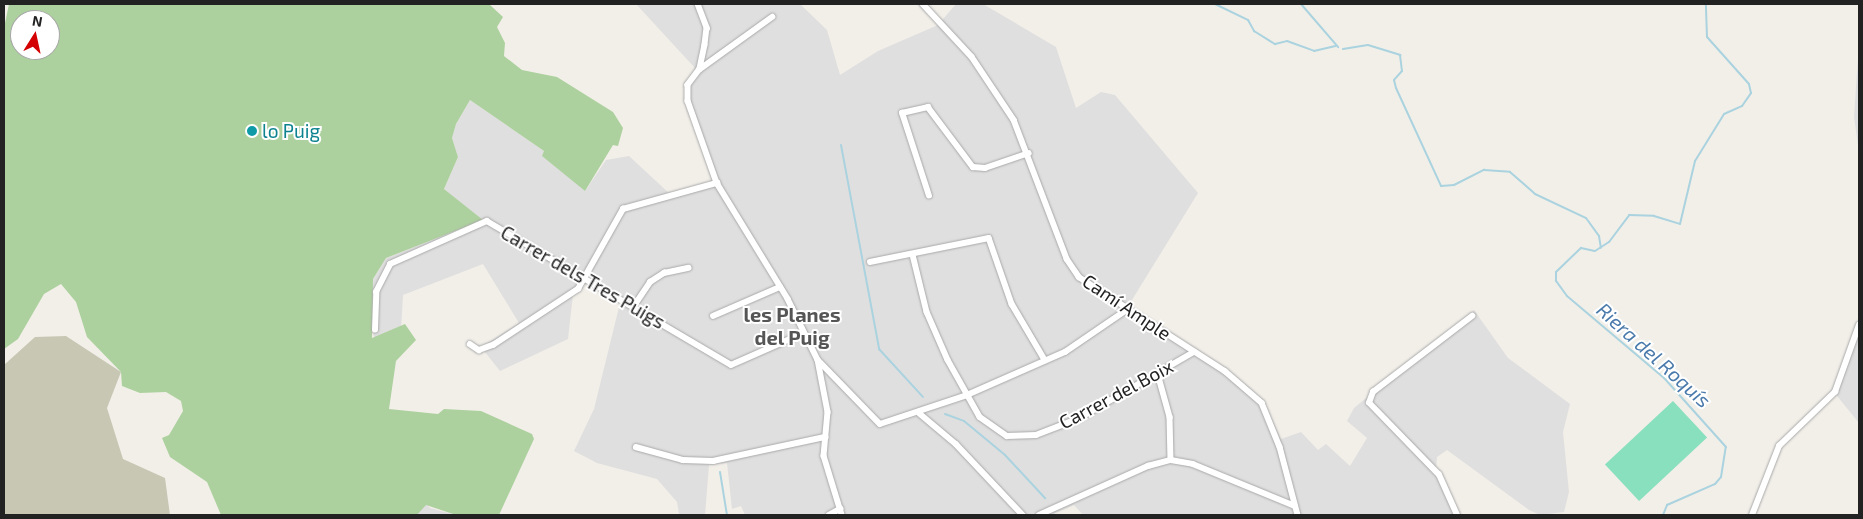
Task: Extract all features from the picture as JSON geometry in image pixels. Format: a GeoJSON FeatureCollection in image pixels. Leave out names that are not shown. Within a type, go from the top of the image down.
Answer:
{"type":"FeatureCollection","features":[{"type":"Feature","properties":{"kind":"street"},"geometry":{"type":"LineString","coordinates":[[698,4],[707,28],[700,69]]}},
{"type":"Feature","properties":{"kind":"street","name":"Camí Ample"},"geometry":{"type":"LineString","coordinates":[[923,4],[972,58],[1014,120],[1029,153],[1067,259],[1079,277],[1125,311],[1194,352],[1262,403],[1280,447],[1298,515]]}},
{"type":"Feature","properties":{"kind":"street"},"geometry":{"type":"LineString","coordinates":[[772,17],[700,69],[688,85],[688,101],[717,183],[780,287],[818,360],[828,412],[824,456],[841,512],[829,515]]}},
{"type":"Feature","properties":{"kind":"street"},"geometry":{"type":"LineString","coordinates":[[929,196],[902,112],[928,107],[965,162],[986,168],[1029,153]]}},
{"type":"Feature","properties":{"kind":"street"},"geometry":{"type":"LineString","coordinates":[[470,344],[479,350],[493,345],[559,303],[586,278],[623,209],[717,183]]}},
{"type":"Feature","properties":{"kind":"street","name":"Carrer dels Tres Puigs"},"geometry":{"type":"LineString","coordinates":[[375,330],[376,292],[390,264],[487,221],[634,306],[731,365],[797,336],[809,340]]}},
{"type":"Feature","properties":{"kind":"street"},"geometry":{"type":"LineString","coordinates":[[870,262],[913,255],[990,238],[1012,304],[1045,360]]}},
{"type":"Feature","properties":{"kind":"street","name":"Carrer del Boix"},"geometry":{"type":"LineString","coordinates":[[913,255],[927,312],[967,395],[991,428],[1022,437],[1080,418],[1194,352]]}},
{"type":"Feature","properties":{"kind":"street"},"geometry":{"type":"LineString","coordinates":[[634,306],[650,282],[664,273],[688,268]]}},
{"type":"Feature","properties":{"kind":"street"},"geometry":{"type":"LineString","coordinates":[[713,316],[780,287]]}},
{"type":"Feature","properties":{"kind":"street"},"geometry":{"type":"LineString","coordinates":[[818,360],[880,424],[967,395],[1045,360],[1125,311]]}},
{"type":"Feature","properties":{"kind":"street"},"geometry":{"type":"LineString","coordinates":[[1457,515],[1439,475],[1370,403],[1372,392],[1472,316]]}},
{"type":"Feature","properties":{"kind":"street"},"geometry":{"type":"LineString","coordinates":[[1752,515],[1778,446],[1835,392],[1859,325]]}},
{"type":"Feature","properties":{"kind":"street"},"geometry":{"type":"LineString","coordinates":[[1158,374],[1170,417],[1172,460]]}},
{"type":"Feature","properties":{"kind":"street"},"geometry":{"type":"LineString","coordinates":[[918,412],[956,444],[1023,515]]}},
{"type":"Feature","properties":{"kind":"street"},"geometry":{"type":"LineString","coordinates":[[636,447],[682,460],[713,461],[825,437]]}},
{"type":"Feature","properties":{"kind":"street"},"geometry":{"type":"LineString","coordinates":[[1040,515],[1148,466],[1172,460],[1193,464],[1295,506]]}},
{"type":"Feature","properties":{"kind":"shaded area"},"geometry":{"type":"Polygon","coordinates":[[[636,4],[800,4],[827,30],[840,75],[878,51],[938,25],[956,4],[983,4],[1056,47],[1076,108],[1101,92],[1115,95],[1198,193],[1127,308],[1250,388],[1266,407],[1281,439],[1301,432],[1318,450],[1326,444],[1350,466],[1367,438],[1347,421],[1354,408],[1474,310],[1508,358],[1570,404],[1563,432],[1569,492],[1564,512],[1540,515],[1529,510],[1447,450],[1437,457],[1436,469],[1459,515],[1083,515],[1074,505],[1051,515],[745,515],[741,506],[732,509],[727,463],[709,465],[705,515],[679,514],[677,502],[657,479],[597,463],[574,451],[594,409],[620,303],[584,282],[573,294],[568,339],[500,371],[481,347],[519,323],[483,264],[403,295],[401,330],[375,340],[369,320],[373,279],[386,258],[481,221],[444,189],[458,157],[452,138],[456,124],[470,100],[544,151],[585,191],[606,160],[629,156],[670,194],[715,183],[685,91],[695,68],[636,4]]]}},
{"type":"Feature","properties":{"kind":"shaded area"},"geometry":{"type":"Polygon","coordinates":[[[1859,58],[1859,152],[1854,117],[1859,58]]]}},
{"type":"Feature","properties":{"kind":"shaded area"},"geometry":{"type":"Polygon","coordinates":[[[1859,319],[1859,423],[1833,391],[1859,319]]]}},
{"type":"Feature","properties":{"kind":"shaded area"},"geometry":{"type":"Polygon","coordinates":[[[66,336],[121,372],[107,408],[123,459],[165,478],[170,515],[4,515],[4,365],[35,337],[66,336]]]}},
{"type":"Feature","properties":{"kind":"shaded area"},"geometry":{"type":"Polygon","coordinates":[[[426,504],[430,508],[456,515],[417,515],[426,504]]]}},
{"type":"Feature","properties":{"kind":"green space"},"geometry":{"type":"Polygon","coordinates":[[[9,4],[489,4],[503,17],[497,27],[505,43],[504,56],[522,70],[557,77],[613,112],[623,128],[618,146],[613,145],[585,191],[542,156],[544,151],[470,100],[456,124],[452,138],[458,157],[444,189],[483,220],[386,258],[373,279],[372,338],[405,324],[416,340],[396,361],[389,409],[438,414],[444,409],[481,411],[532,434],[534,439],[499,515],[456,515],[426,505],[417,515],[221,515],[207,482],[170,457],[162,438],[169,435],[183,411],[181,401],[166,392],[140,393],[122,386],[121,372],[87,337],[76,302],[61,284],[44,294],[18,339],[4,349],[4,28],[9,4]]]}},
{"type":"Feature","properties":{"kind":"green space"},"geometry":{"type":"Polygon","coordinates":[[[1673,401],[1707,438],[1639,501],[1605,464],[1673,401]]]}},
{"type":"Feature","properties":{"kind":"waterway"},"geometry":{"type":"LineString","coordinates":[[1215,4],[1248,20],[1254,31],[1275,44],[1287,41],[1314,51],[1335,46]]}},
{"type":"Feature","properties":{"kind":"waterway"},"geometry":{"type":"LineString","coordinates":[[1301,4],[1338,47]]}},
{"type":"Feature","properties":{"kind":"waterway","name":"Riera del Roquís"},"geometry":{"type":"LineString","coordinates":[[1663,515],[1667,505],[1715,484],[1721,477],[1726,447],[1664,378],[1567,296],[1556,281],[1556,272],[1581,248],[1595,251],[1609,242],[1629,215],[1654,216],[1680,224],[1695,161],[1724,114],[1742,106],[1751,93],[1749,84],[1707,37],[1706,4]]}},
{"type":"Feature","properties":{"kind":"waterway"},"geometry":{"type":"LineString","coordinates":[[1343,49],[1368,45],[1400,55],[1402,71],[1394,80],[1396,88],[1441,186],[1454,185],[1484,170],[1510,172],[1535,194],[1586,218],[1599,236],[1601,248]]}},
{"type":"Feature","properties":{"kind":"waterway"},"geometry":{"type":"LineString","coordinates":[[841,145],[879,349],[923,397]]}},
{"type":"Feature","properties":{"kind":"waterway"},"geometry":{"type":"LineString","coordinates":[[945,414],[964,421],[1005,455],[1045,498]]}},
{"type":"Feature","properties":{"kind":"waterway"},"geometry":{"type":"LineString","coordinates":[[720,472],[727,515]]}},
{"type":"Feature","properties":{"kind":"place","name":"lo Puig"},"geometry":{"type":"Point","coordinates":[252,131]}},
{"type":"Feature","properties":{"kind":"district","name":"les Planes del Puig"},"geometry":{"type":"Point","coordinates":[792,326]}}]}
